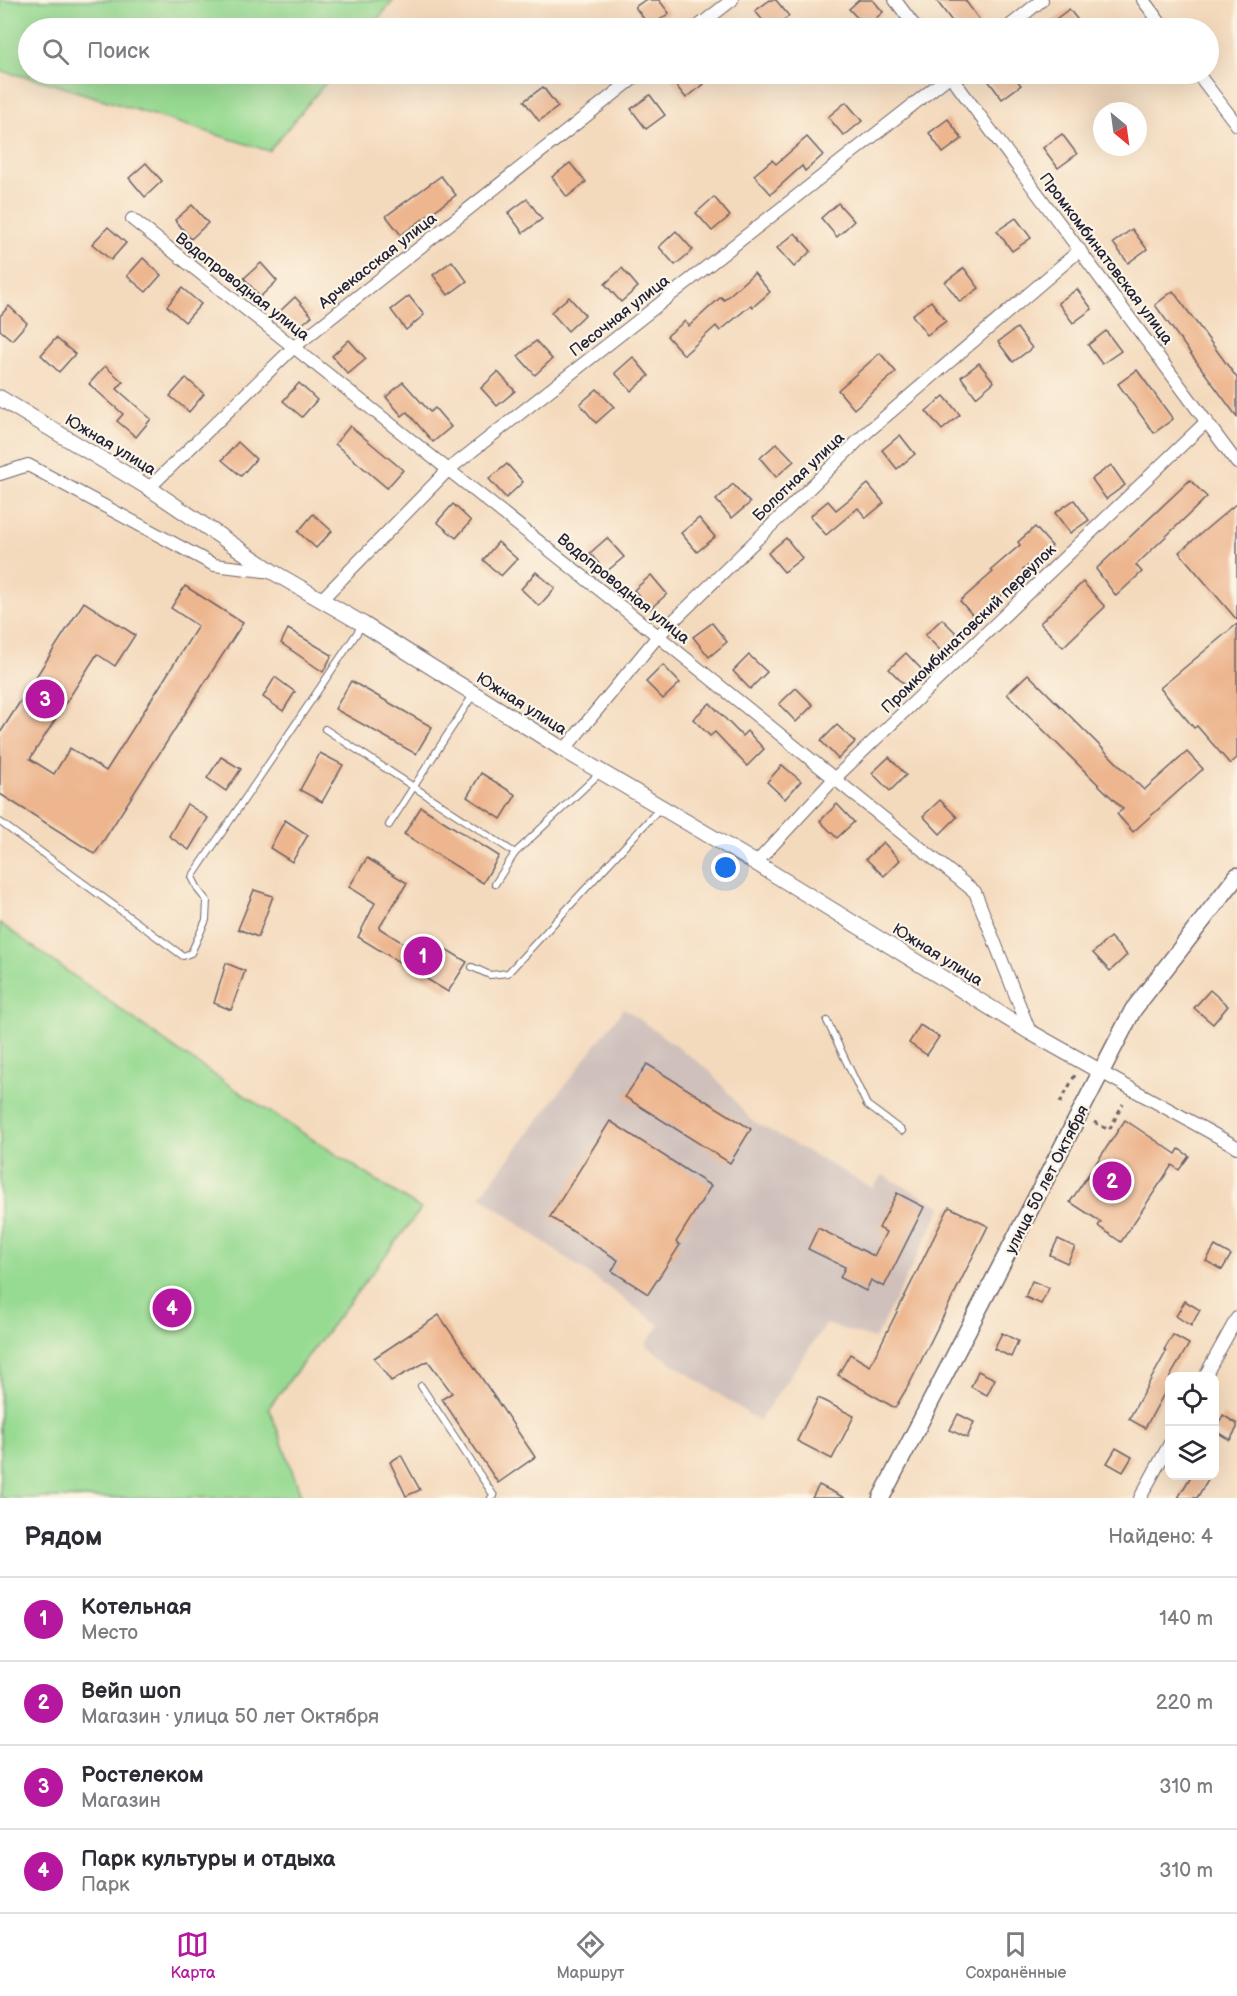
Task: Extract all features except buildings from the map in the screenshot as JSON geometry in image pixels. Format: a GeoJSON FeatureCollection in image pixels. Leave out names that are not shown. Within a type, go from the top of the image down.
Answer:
{"type":"FeatureCollection","features":[{"type":"Feature","properties":{"kind":"main road","name":"улица 50 лет Октября"},"geometry":{"type":"LineString","coordinates":[[881,1498],[1133,1010],[1237,876]]}},
{"type":"Feature","properties":{"kind":"street"},"geometry":{"type":"LineString","coordinates":[[709,18],[732,0]]}},
{"type":"Feature","properties":{"kind":"street"},"geometry":{"type":"LineString","coordinates":[[894,0],[908,18]]}},
{"type":"Feature","properties":{"kind":"street"},"geometry":{"type":"LineString","coordinates":[[1020,18],[1042,0]]}},
{"type":"Feature","properties":{"kind":"street"},"geometry":{"type":"LineString","coordinates":[[1143,0],[1156,18]]}},
{"type":"Feature","properties":{"kind":"street","name":"Арчекасская улица"},"geometry":{"type":"LineString","coordinates":[[149,488],[294,347],[626,84]]}},
{"type":"Feature","properties":{"kind":"street","name":"Песочная улица"},"geometry":{"type":"LineString","coordinates":[[321,600],[448,470],[937,84]]}},
{"type":"Feature","properties":{"kind":"street","name":"Промкомбинатовская улица"},"geometry":{"type":"LineString","coordinates":[[957,84],[1237,463]]}},
{"type":"Feature","properties":{"kind":"street"},"geometry":{"type":"LineString","coordinates":[[1206,84],[1237,125]]}},
{"type":"Feature","properties":{"kind":"street","name":"Водопроводная улица"},"geometry":{"type":"LineString","coordinates":[[132,219],[658,636],[975,892],[1030,1032]]}},
{"type":"Feature","properties":{"kind":"street","name":"Болотная улица"},"geometry":{"type":"LineString","coordinates":[[564,750],[658,636],[865,434],[1080,250]]}},
{"type":"Feature","properties":{"kind":"street","name":"Южная улица"},"geometry":{"type":"LineString","coordinates":[[0,398],[149,488],[273,572],[363,624],[564,750],[756,863],[1030,1032],[1101,1072]]}},
{"type":"Feature","properties":{"kind":"street","name":"Промкомбинатовский переулок"},"geometry":{"type":"LineString","coordinates":[[756,863],[834,779],[1207,421]]}},
{"type":"Feature","properties":{"kind":"street"},"geometry":{"type":"LineString","coordinates":[[0,474],[28,465],[214,565],[273,572]]}},
{"type":"Feature","properties":{"kind":"street"},"geometry":{"type":"LineString","coordinates":[[1101,1072],[1237,1147]]}},
{"type":"Feature","properties":{"kind":"street"},"geometry":{"type":"LineString","coordinates":[[1208,1372],[1237,1318]]}},
{"type":"Feature","properties":{"kind":"street"},"geometry":{"type":"LineString","coordinates":[[1140,1498],[1165,1452]]}},
{"type":"Feature","properties":{"kind":"lane"},"geometry":{"type":"LineString","coordinates":[[0,822],[183,956],[191,953],[206,920],[207,901],[192,877],[363,624]]}},
{"type":"Feature","properties":{"kind":"lane"},"geometry":{"type":"LineString","coordinates":[[389,825],[473,694]]}},
{"type":"Feature","properties":{"kind":"lane"},"geometry":{"type":"LineString","coordinates":[[325,729],[515,853]]}},
{"type":"Feature","properties":{"kind":"lane"},"geometry":{"type":"LineString","coordinates":[[495,884],[515,853],[601,771]]}},
{"type":"Feature","properties":{"kind":"lane"},"geometry":{"type":"LineString","coordinates":[[472,967],[490,975],[508,973],[661,807]]}},
{"type":"Feature","properties":{"kind":"lane"},"geometry":{"type":"LineString","coordinates":[[827,1021],[867,1105],[902,1131]]}},
{"type":"Feature","properties":{"kind":"lane"},"geometry":{"type":"LineString","coordinates":[[421,1386],[494,1496],[491,1498]]}},
{"type":"Feature","properties":{"kind":"path"},"geometry":{"type":"LineString","coordinates":[[1060,1103],[1075,1074],[1066,1069]]}},
{"type":"Feature","properties":{"kind":"path"},"geometry":{"type":"LineString","coordinates":[[1094,1122],[1108,1130],[1123,1104]]}},
{"type":"Feature","properties":{"kind":"shaded area"},"geometry":{"type":"Polygon","coordinates":[[[624,1008],[709,1070],[751,1120],[872,1188],[883,1175],[942,1207],[875,1339],[826,1324],[759,1421],[645,1345],[660,1325],[480,1196],[624,1008]]]}},
{"type":"Feature","properties":{"kind":"green space"},"geometry":{"type":"Polygon","coordinates":[[[0,0],[394,0],[379,18],[18,18],[18,75],[0,71],[0,0]]]}},
{"type":"Feature","properties":{"kind":"green space"},"geometry":{"type":"Polygon","coordinates":[[[53,84],[325,84],[269,151],[53,84]]]}},
{"type":"Feature","properties":{"kind":"green space"},"geometry":{"type":"Polygon","coordinates":[[[0,923],[180,1052],[421,1209],[269,1407],[302,1498],[0,1498],[0,923]]]}},
{"type":"Feature","properties":{"kind":"place","name":"Ростелеком"},"geometry":{"type":"Point","coordinates":[45,699]}},
{"type":"Feature","properties":{"kind":"place","name":"Котельная"},"geometry":{"type":"Point","coordinates":[423,956]}},
{"type":"Feature","properties":{"kind":"place","name":"Вейп шоп"},"geometry":{"type":"Point","coordinates":[1112,1181]}},
{"type":"Feature","properties":{"kind":"place","name":"Парк культуры и отдыха"},"geometry":{"type":"Point","coordinates":[172,1308]}}]}
